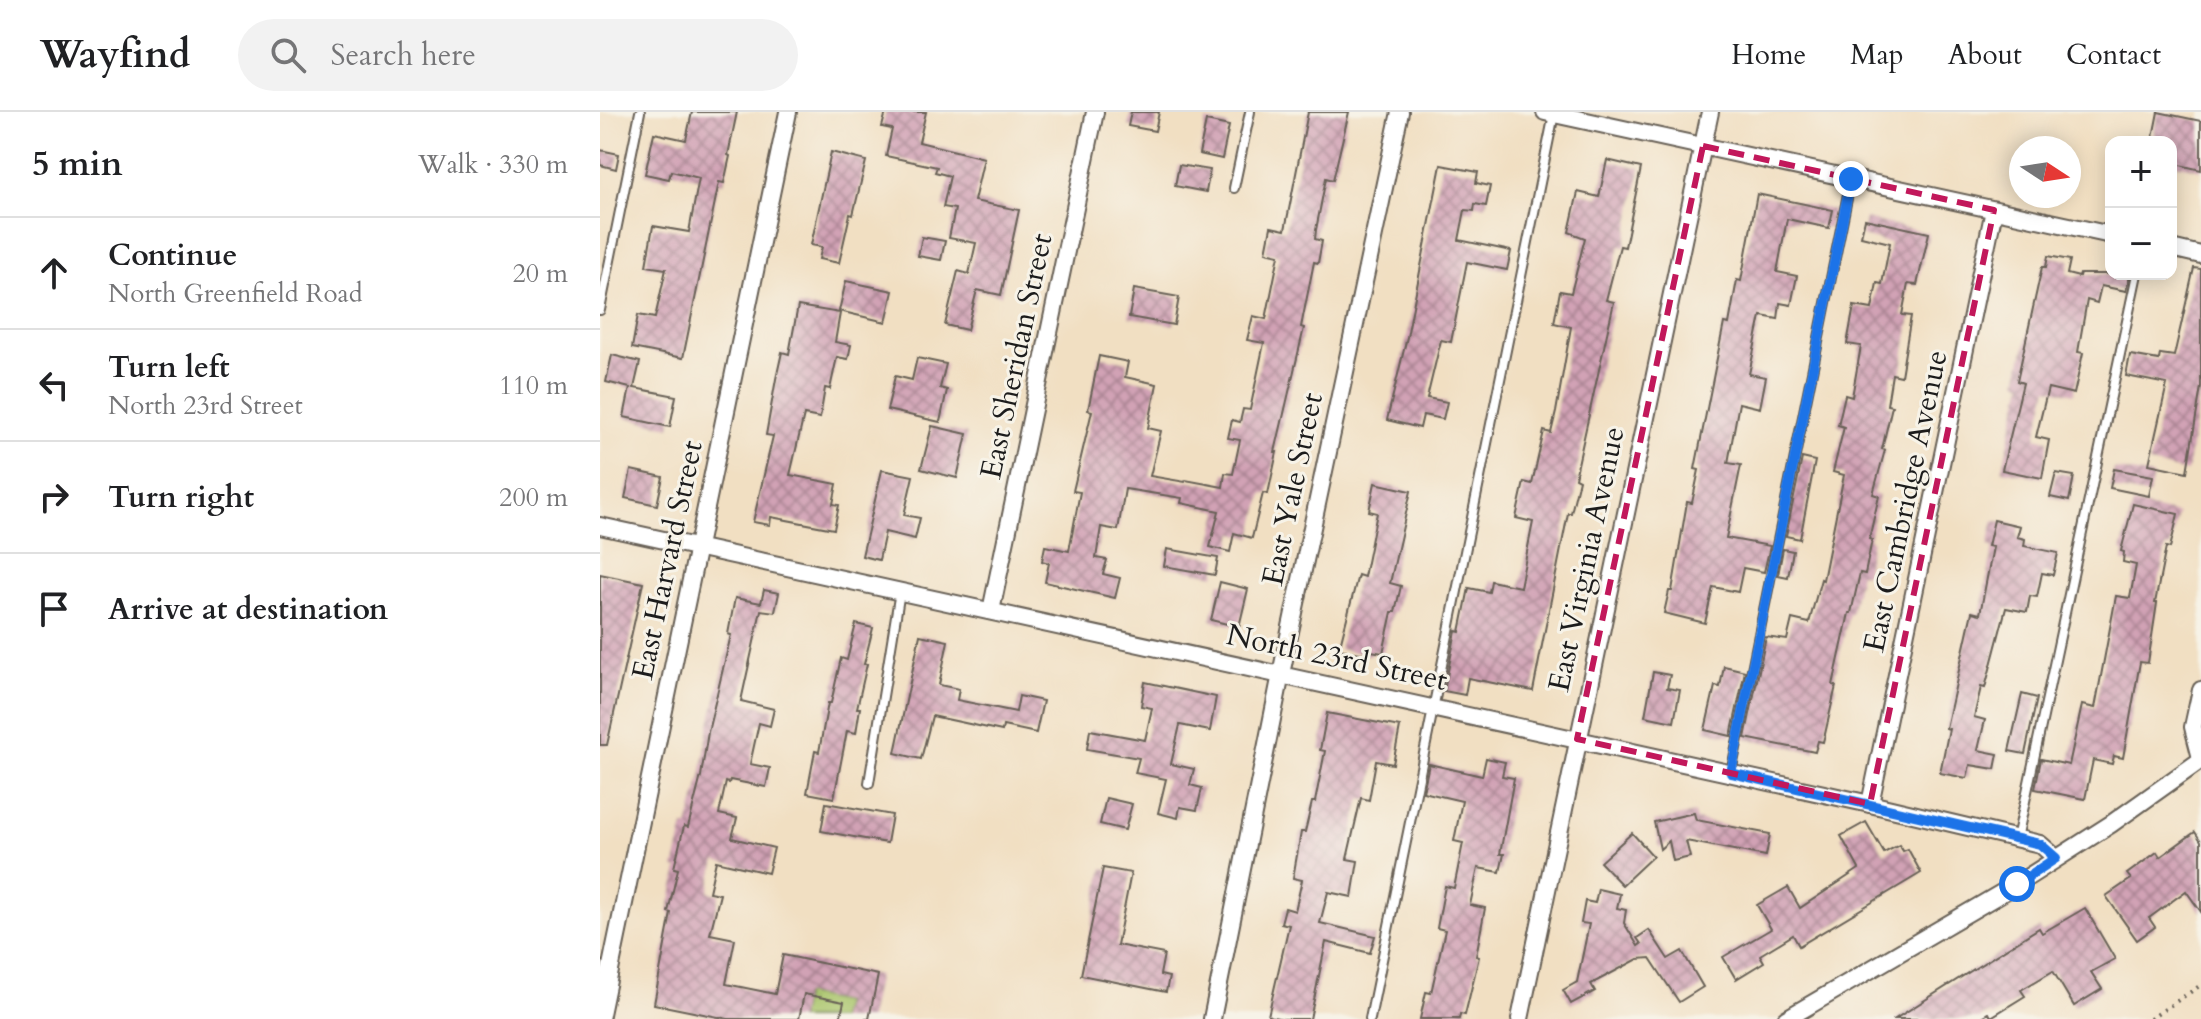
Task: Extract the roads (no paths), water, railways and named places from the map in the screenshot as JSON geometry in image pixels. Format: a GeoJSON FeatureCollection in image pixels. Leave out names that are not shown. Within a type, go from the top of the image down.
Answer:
{"type":"FeatureCollection","features":[{"type":"Feature","properties":{"kind":"street","name":"East Harvard Street"},"geometry":{"type":"LineString","coordinates":[[600,1019],[788,112]]}},
{"type":"Feature","properties":{"kind":"street","name":"East Sheridan Street"},"geometry":{"type":"LineString","coordinates":[[991,611],[1095,112]]}},
{"type":"Feature","properties":{"kind":"street","name":"East Yale Street"},"geometry":{"type":"LineString","coordinates":[[1212,1019],[1281,674],[1400,112]]}},
{"type":"Feature","properties":{"kind":"street","name":"East Virginia Avenue"},"geometry":{"type":"LineString","coordinates":[[1520,1019],[1710,112]]}},
{"type":"Feature","properties":{"kind":"street"},"geometry":{"type":"LineString","coordinates":[[1550,113],[2105,234]]}},
{"type":"Feature","properties":{"kind":"street","name":"East Cambridge Avenue"},"geometry":{"type":"LineString","coordinates":[[1870,804],[1994,210]]}},
{"type":"Feature","properties":{"kind":"street"},"geometry":{"type":"LineString","coordinates":[[2177,249],[2201,255]]}},
{"type":"Feature","properties":{"kind":"street","name":"North 23rd Street"},"geometry":{"type":"LineString","coordinates":[[600,526],[1870,804],[2040,844],[2056,858]]}},
{"type":"Feature","properties":{"kind":"street"},"geometry":{"type":"LineString","coordinates":[[1786,1019],[2017,884],[2111,824],[2201,759],[2193,727],[2201,690]]}},
{"type":"Feature","properties":{"kind":"lane"},"geometry":{"type":"LineString","coordinates":[[600,310],[640,112]]}},
{"type":"Feature","properties":{"kind":"lane"},"geometry":{"type":"LineString","coordinates":[[1234,188],[1250,112]]}},
{"type":"Feature","properties":{"kind":"lane"},"geometry":{"type":"LineString","coordinates":[[1370,1019],[1550,113]]}},
{"type":"Feature","properties":{"kind":"lane"},"geometry":{"type":"LineString","coordinates":[[1731,773],[1851,179]]}},
{"type":"Feature","properties":{"kind":"lane"},"geometry":{"type":"LineString","coordinates":[[2017,839],[2136,280]]}},
{"type":"Feature","properties":{"kind":"lane"},"geometry":{"type":"LineString","coordinates":[[869,783],[900,591]]}}]}
